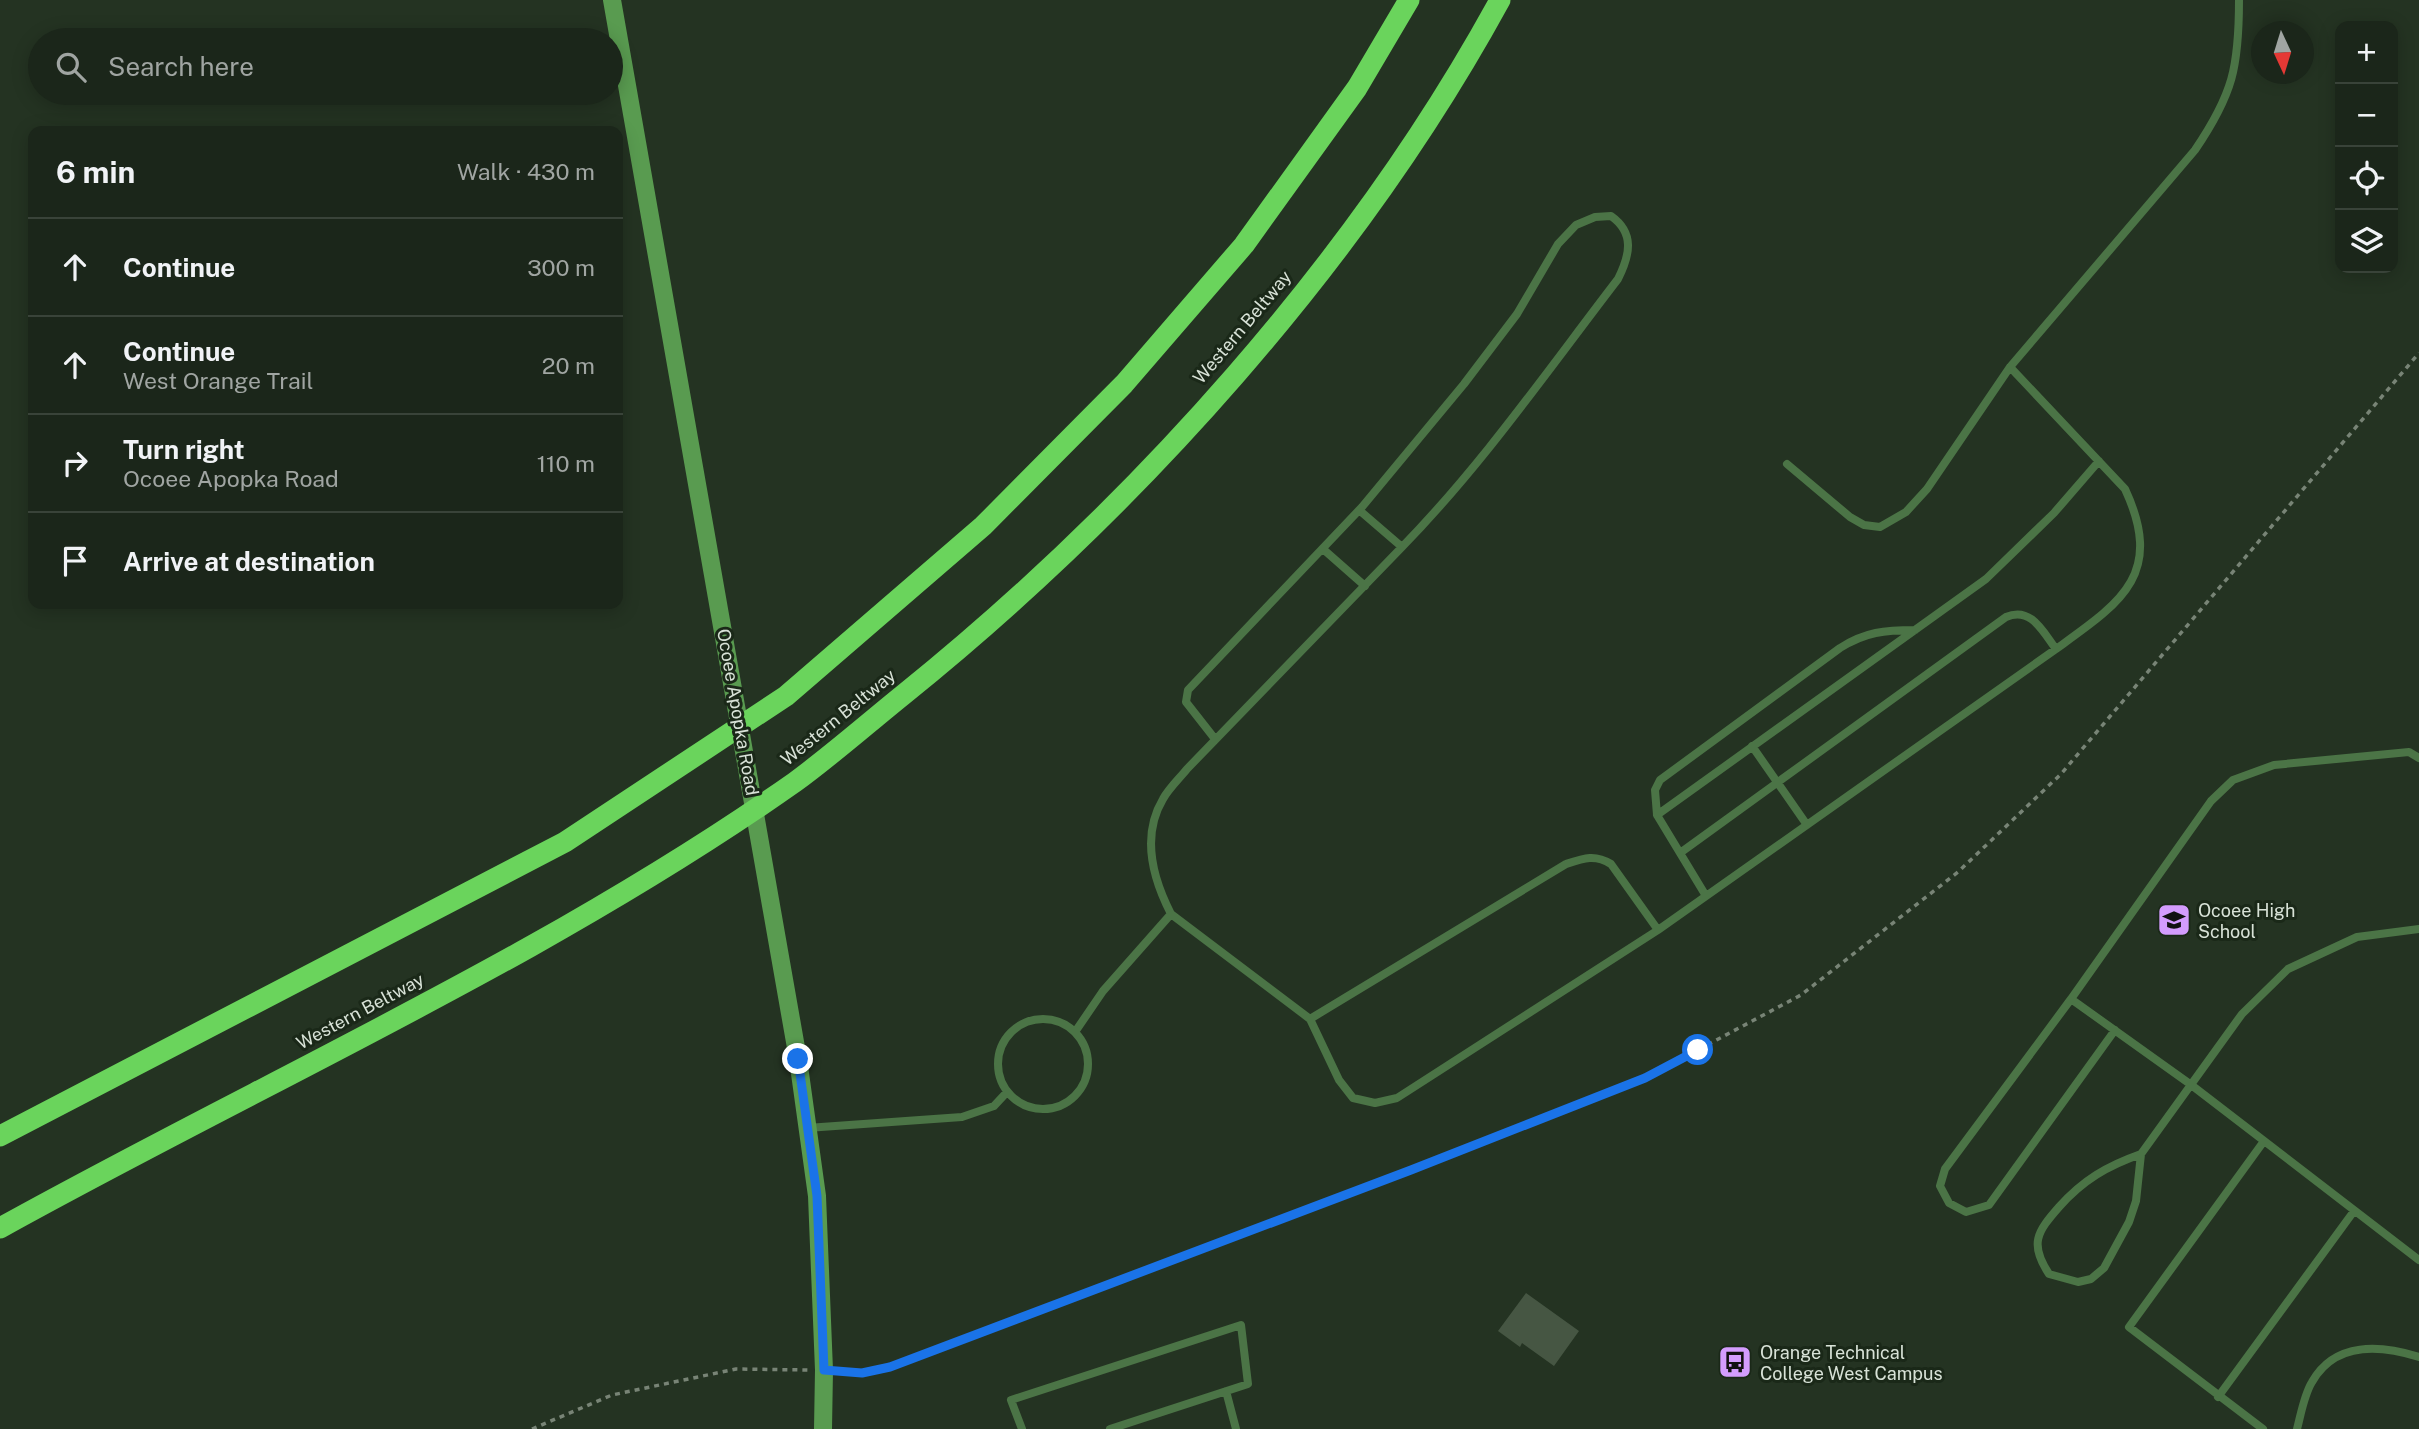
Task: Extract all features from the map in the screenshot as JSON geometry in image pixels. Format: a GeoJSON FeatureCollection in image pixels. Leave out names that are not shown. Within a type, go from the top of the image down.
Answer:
{"type":"FeatureCollection","features":[{"type":"Feature","properties":{"kind":"highway"},"geometry":{"type":"LineString","coordinates":[[0,1136],[565,842],[786,696],[983,526],[1124,384],[1244,245],[1357,88],[1409,0]]}},
{"type":"Feature","properties":{"kind":"highway","name":"Western Beltway"},"geometry":{"type":"LineString","coordinates":[[0,1228],[423,1004],[593,910],[712,837],[798,779],[983,631],[1129,491],[1282,320],[1404,160],[1500,0]]}},
{"type":"Feature","properties":{"kind":"main road","name":"Ocoee Apopka Road"},"geometry":{"type":"LineString","coordinates":[[612,0],[617,28]]}},
{"type":"Feature","properties":{"kind":"main road","name":"Ocoee Apopka Road"},"geometry":{"type":"LineString","coordinates":[[623,63],[798,1059],[817,1196],[824,1370],[822,1429]]}},
{"type":"Feature","properties":{"kind":"lane"},"geometry":{"type":"LineString","coordinates":[[1787,464],[1850,517],[1864,525],[1880,527],[1906,512],[1927,489],[2010,367],[2196,150],[2218,116],[2232,84],[2239,51],[2239,0]]}},
{"type":"Feature","properties":{"kind":"lane"},"geometry":{"type":"LineString","coordinates":[[1215,740],[1186,702],[1188,690],[1359,510],[1517,314],[1558,244],[1576,225],[1595,217],[1611,216],[1622,224],[1630,243],[1628,259],[1618,279],[1462,480],[1365,586],[1215,740],[1162,800],[1152,831],[1151,862],[1157,887],[1171,914],[1310,1019],[1339,1080],[1353,1098],[1376,1103],[1397,1098],[1658,930],[2112,609],[2131,584],[2138,563],[2141,537],[2136,512],[2125,489],[2010,367]]}},
{"type":"Feature","properties":{"kind":"lane"},"geometry":{"type":"LineString","coordinates":[[1657,815],[1986,579],[2054,513],[2099,461]]}},
{"type":"Feature","properties":{"kind":"lane"},"geometry":{"type":"LineString","coordinates":[[1359,510],[1402,547]]}},
{"type":"Feature","properties":{"kind":"lane"},"geometry":{"type":"LineString","coordinates":[[1323,549],[1365,586]]}},
{"type":"Feature","properties":{"kind":"lane"},"geometry":{"type":"LineString","coordinates":[[1680,853],[2006,617],[2017,612],[2025,614],[2037,622],[2056,649]]}},
{"type":"Feature","properties":{"kind":"lane"},"geometry":{"type":"LineString","coordinates":[[1706,896],[1657,815],[1655,790],[1660,780],[1860,635],[1883,630],[1915,630]]}},
{"type":"Feature","properties":{"kind":"lane"},"geometry":{"type":"LineString","coordinates":[[1752,746],[1807,825]]}},
{"type":"Feature","properties":{"kind":"lane"},"geometry":{"type":"LineString","coordinates":[[2115,1030],[1989,1205],[1966,1212],[1950,1203],[1940,1186],[1945,1169],[2071,999],[2211,801],[2233,780],[2274,765],[2409,752],[2419,758]]}},
{"type":"Feature","properties":{"kind":"lane"},"geometry":{"type":"LineString","coordinates":[[1310,1019],[1566,864],[1587,857],[1600,857],[1611,864],[1658,930]]}},
{"type":"Feature","properties":{"kind":"lane"},"geometry":{"type":"LineString","coordinates":[[1075,1032],[1103,991],[1171,914]]}},
{"type":"Feature","properties":{"kind":"lane"},"geometry":{"type":"LineString","coordinates":[[2141,1154],[2109,1167],[2083,1183],[2041,1229],[2037,1249],[2040,1261],[2049,1274],[2078,1282],[2091,1279],[2104,1268],[2129,1223],[2136,1201],[2141,1154],[2242,1014],[2288,969],[2357,937],[2419,929]]}},
{"type":"Feature","properties":{"kind":"lane"},"geometry":{"type":"LineString","coordinates":[[2071,999],[2190,1084],[2419,1260]]}},
{"type":"Feature","properties":{"kind":"lane"},"geometry":{"type":"LineString","coordinates":[[1038,1019],[1053,1020],[1075,1032],[1085,1046],[1088,1074],[1073,1098],[1046,1109],[1019,1103],[1007,1092],[1000,1077],[999,1059],[1003,1044],[1012,1032],[1025,1023],[1038,1019]]}},
{"type":"Feature","properties":{"kind":"lane"},"geometry":{"type":"LineString","coordinates":[[807,1128],[962,1117],[994,1106],[1007,1092]]}},
{"type":"Feature","properties":{"kind":"lane"},"geometry":{"type":"LineString","coordinates":[[2263,1429],[2129,1327],[2264,1141]]}},
{"type":"Feature","properties":{"kind":"lane"},"geometry":{"type":"LineString","coordinates":[[2218,1396],[2354,1211]]}},
{"type":"Feature","properties":{"kind":"lane"},"geometry":{"type":"LineString","coordinates":[[1022,1429],[1012,1400],[1241,1325],[1248,1384],[1110,1429]]}},
{"type":"Feature","properties":{"kind":"lane"},"geometry":{"type":"LineString","coordinates":[[2297,1429],[2312,1382],[2330,1361],[2357,1348],[2390,1348],[2419,1357]]}},
{"type":"Feature","properties":{"kind":"lane"},"geometry":{"type":"LineString","coordinates":[[1226,1391],[1236,1429]]}},
{"type":"Feature","properties":{"kind":"path"},"geometry":{"type":"LineString","coordinates":[[532,1429],[612,1395],[736,1369],[862,1373],[890,1367],[1411,1170],[1645,1078],[1801,995],[1958,872],[2061,774],[2419,353]]}},
{"type":"Feature","properties":{"kind":"building"},"geometry":{"type":"Polygon","coordinates":[[[1526,1293],[1579,1331],[1554,1366],[1522,1343],[1520,1347],[1498,1331],[1526,1293]]]}},
{"type":"Feature","properties":{"kind":"place","name":"Ocoee High School"},"geometry":{"type":"Point","coordinates":[2174,920]}},
{"type":"Feature","properties":{"kind":"place","name":"Orange Technical College West Campus"},"geometry":{"type":"Point","coordinates":[1735,1362]}},
{"type":"Feature","properties":{"kind":"route"},"geometry":{"type":"LineString","coordinates":[[798,1059],[817,1196],[824,1370],[862,1373],[890,1367],[1411,1170],[1645,1078],[1698,1050]]}}]}
